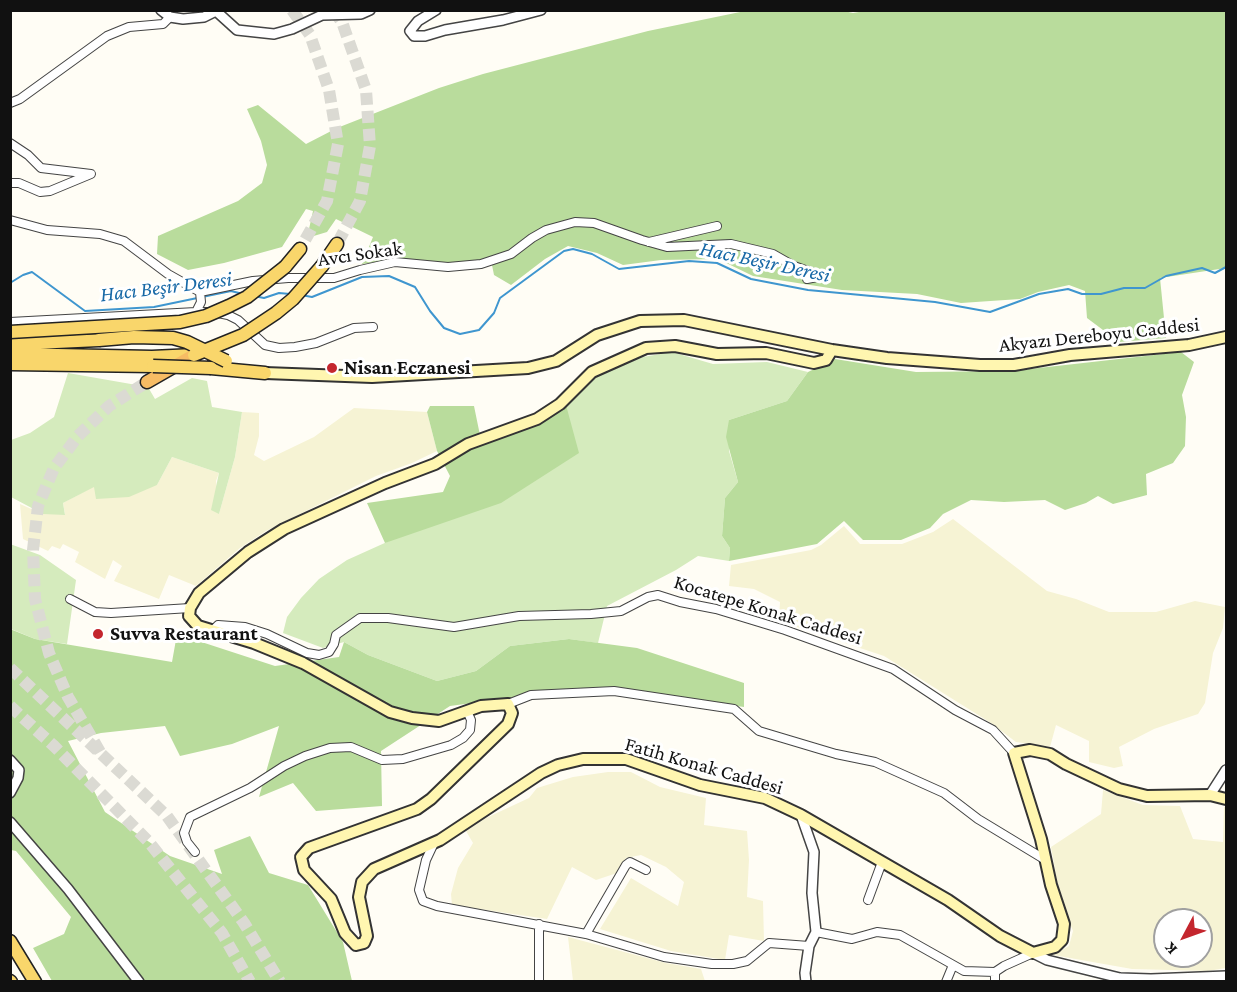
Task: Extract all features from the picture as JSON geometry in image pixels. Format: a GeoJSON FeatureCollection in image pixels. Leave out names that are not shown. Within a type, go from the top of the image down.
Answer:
{"type":"FeatureCollection","features":[{"type":"Feature","properties":{"kind":"highway"},"geometry":{"type":"LineString","coordinates":[[147,382],[194,355]]}},
{"type":"Feature","properties":{"kind":"main road"},"geometry":{"type":"LineString","coordinates":[[11,339],[152,357],[194,355],[243,335],[276,313],[301,291],[337,244]]}},
{"type":"Feature","properties":{"kind":"main road"},"geometry":{"type":"LineString","coordinates":[[11,339],[31,331],[155,325],[206,316],[247,297],[285,267],[300,249]]}},
{"type":"Feature","properties":{"kind":"main road","name":"Akyazı Dereboyu Caddesi"},"geometry":{"type":"LineString","coordinates":[[265,373],[372,377],[528,368],[556,361],[597,335],[640,321],[684,320],[832,350],[887,358],[980,365],[1014,365],[1070,355],[1189,345],[1227,337]]}},
{"type":"Feature","properties":{"kind":"main road"},"geometry":{"type":"LineString","coordinates":[[11,339],[173,338],[226,361],[265,373]]}},
{"type":"Feature","properties":{"kind":"main road"},"geometry":{"type":"LineString","coordinates":[[508,704],[481,706],[439,721],[412,718],[390,712],[303,663],[254,643],[198,627],[189,616],[190,608],[199,593],[248,552],[284,529],[385,483],[435,464],[468,444],[537,419],[560,404],[592,372],[646,348],[675,346],[717,354],[766,353],[814,363],[826,360],[832,350]]}},
{"type":"Feature","properties":{"kind":"main road"},"geometry":{"type":"LineString","coordinates":[[10,364],[211,368],[265,373]]}},
{"type":"Feature","properties":{"kind":"main road","name":"Fatih Konak Caddesi"},"geometry":{"type":"LineString","coordinates":[[508,704],[512,713],[508,724],[431,799],[417,809],[309,848],[301,857],[304,870],[331,899],[345,933],[356,945],[364,943],[368,936],[359,897],[362,882],[374,869],[434,843],[541,772],[584,759],[626,759],[700,785],[765,798],[801,815],[948,900],[1000,936],[1033,953]]}},
{"type":"Feature","properties":{"kind":"main road"},"geometry":{"type":"LineString","coordinates":[[1014,753],[1030,750],[1050,753],[1066,764],[1119,789],[1147,796],[1210,795],[1227,799]]}},
{"type":"Feature","properties":{"kind":"main road","name":"Kocatepe Konak Caddesi"},"geometry":{"type":"LineString","coordinates":[[1014,753],[1041,838],[1044,859],[1064,924],[1062,940],[1055,947],[1033,953]]}},
{"type":"Feature","properties":{"kind":"main road"},"geometry":{"type":"LineString","coordinates":[[10,941],[35,981]]}},
{"type":"Feature","properties":{"kind":"street"},"geometry":{"type":"LineString","coordinates":[[161,10],[170,17],[194,19],[216,11],[237,30],[274,34],[292,29],[322,15],[361,14],[370,10]]}},
{"type":"Feature","properties":{"kind":"street"},"geometry":{"type":"LineString","coordinates":[[436,10],[418,21],[410,30],[414,36],[425,36],[541,10]]}},
{"type":"Feature","properties":{"kind":"street"},"geometry":{"type":"LineString","coordinates":[[10,103],[20,99],[107,36],[129,27],[163,24],[170,17]]}},
{"type":"Feature","properties":{"kind":"street"},"geometry":{"type":"LineString","coordinates":[[10,143],[40,168],[91,174],[50,191],[40,192],[19,183],[10,183]]}},
{"type":"Feature","properties":{"kind":"street"},"geometry":{"type":"LineString","coordinates":[[10,220],[47,230],[100,234],[124,241],[168,274],[200,292],[201,302],[196,312]]}},
{"type":"Feature","properties":{"kind":"street","name":"Avcı Sokak"},"geometry":{"type":"LineString","coordinates":[[200,292],[234,284],[288,278],[334,278],[395,262],[448,267],[481,264],[511,254],[546,230],[575,222],[594,223],[667,247],[731,244],[772,254],[794,266],[822,276],[807,279]]}},
{"type":"Feature","properties":{"kind":"street"},"geometry":{"type":"LineString","coordinates":[[648,242],[717,226]]}},
{"type":"Feature","properties":{"kind":"street"},"geometry":{"type":"LineString","coordinates":[[10,322],[196,312],[228,315],[265,345],[279,348],[316,343],[354,328],[373,327]]}},
{"type":"Feature","properties":{"kind":"street","name":"Kocatepe Konak Caddesi"},"geometry":{"type":"LineString","coordinates":[[213,630],[218,625],[245,627],[319,655],[329,652],[336,635],[360,618],[388,618],[454,627],[519,616],[621,611],[648,597],[658,595],[739,616],[893,669],[955,710],[993,730],[1014,753]]}},
{"type":"Feature","properties":{"kind":"street"},"geometry":{"type":"LineString","coordinates":[[70,599],[95,612],[190,608]]}},
{"type":"Feature","properties":{"kind":"street"},"geometry":{"type":"LineString","coordinates":[[508,704],[531,695],[614,691],[734,709],[759,731],[836,754],[874,762],[944,793],[978,819],[1044,859]]}},
{"type":"Feature","properties":{"kind":"street"},"geometry":{"type":"LineString","coordinates":[[195,852],[187,842],[184,833],[190,817],[249,788],[284,766],[330,748],[351,747],[382,760],[403,759],[463,738],[470,730],[471,720],[466,711]]}},
{"type":"Feature","properties":{"kind":"street"},"geometry":{"type":"LineString","coordinates":[[10,760],[19,770],[18,778],[10,793]]}},
{"type":"Feature","properties":{"kind":"street"},"geometry":{"type":"LineString","coordinates":[[1210,795],[1227,770]]}},
{"type":"Feature","properties":{"kind":"street"},"geometry":{"type":"LineString","coordinates":[[801,815],[814,852],[812,893],[816,932],[809,946],[806,981]]}},
{"type":"Feature","properties":{"kind":"street"},"geometry":{"type":"LineString","coordinates":[[10,822],[68,889],[139,981]]}},
{"type":"Feature","properties":{"kind":"street"},"geometry":{"type":"LineString","coordinates":[[434,843],[426,860],[419,890],[423,901],[438,906],[539,924],[586,934],[664,957],[712,964],[747,961],[769,943],[809,946]]}},
{"type":"Feature","properties":{"kind":"street"},"geometry":{"type":"LineString","coordinates":[[586,934],[626,865],[630,862],[646,870]]}},
{"type":"Feature","properties":{"kind":"street"},"geometry":{"type":"LineString","coordinates":[[868,900],[882,862]]}},
{"type":"Feature","properties":{"kind":"street"},"geometry":{"type":"LineString","coordinates":[[539,924],[539,981]]}},
{"type":"Feature","properties":{"kind":"street"},"geometry":{"type":"LineString","coordinates":[[816,932],[852,939],[877,932],[900,935],[964,971],[995,972],[1033,953]]}},
{"type":"Feature","properties":{"kind":"street","name":"Fatih Konak Caddesi"},"geometry":{"type":"LineString","coordinates":[[1033,953],[1047,960],[1120,978],[1227,976]]}},
{"type":"Feature","properties":{"kind":"street"},"geometry":{"type":"LineString","coordinates":[[946,981],[953,965]]}},
{"type":"Feature","properties":{"kind":"street"},"geometry":{"type":"LineString","coordinates":[[994,981],[995,972]]}},
{"type":"Feature","properties":{"kind":"shaded area"},"geometry":{"type":"Polygon","coordinates":[[[354,408],[427,412],[437,451],[376,476],[266,531],[240,548],[196,586],[169,575],[159,599],[114,581],[122,566],[113,560],[105,579],[75,562],[79,552],[63,544],[60,549],[52,546],[48,551],[23,539],[20,504],[43,514],[65,514],[63,503],[94,486],[157,485],[172,457],[219,473],[216,481],[219,514],[235,457],[242,412],[259,413],[259,436],[254,455],[264,461],[314,437],[354,408]]]}},
{"type":"Feature","properties":{"kind":"shaded area"},"geometry":{"type":"Polygon","coordinates":[[[953,519],[1047,591],[1109,612],[1156,612],[1195,601],[1225,607],[1223,628],[1213,653],[1205,703],[1198,714],[1154,729],[1119,747],[1123,766],[1114,768],[1089,762],[1089,741],[1056,725],[1050,747],[1016,742],[991,723],[884,656],[779,621],[780,602],[754,589],[729,586],[731,565],[811,550],[821,545],[844,526],[860,544],[902,544],[933,532],[953,519]]]}},
{"type":"Feature","properties":{"kind":"shaded area"},"geometry":{"type":"Polygon","coordinates":[[[608,772],[631,772],[660,787],[706,798],[704,825],[747,831],[749,860],[747,897],[763,901],[764,941],[729,935],[725,960],[671,951],[600,929],[631,878],[678,906],[684,882],[666,867],[641,855],[626,858],[617,873],[596,880],[572,867],[547,919],[452,905],[451,894],[458,868],[473,843],[466,831],[484,819],[529,798],[537,788],[573,777],[608,772]]]}},
{"type":"Feature","properties":{"kind":"shaded area"},"geometry":{"type":"Polygon","coordinates":[[[1103,790],[1143,805],[1180,806],[1193,839],[1223,842],[1224,807],[1226,807],[1226,968],[1208,971],[1132,969],[1053,955],[1069,946],[1073,931],[1060,898],[1051,847],[1101,814],[1103,790]]]}},
{"type":"Feature","properties":{"kind":"shaded area"},"geometry":{"type":"Polygon","coordinates":[[[568,937],[666,963],[701,969],[705,981],[573,981],[568,937]]]}},
{"type":"Feature","properties":{"kind":"green space"},"geometry":{"type":"Polygon","coordinates":[[[839,10],[853,13],[871,10],[1226,11],[1226,268],[1160,278],[1166,338],[1119,342],[1087,318],[1085,291],[1069,285],[1020,299],[961,303],[917,294],[842,290],[753,276],[718,259],[661,260],[623,265],[597,253],[568,246],[545,259],[511,285],[494,275],[492,265],[486,261],[446,264],[394,260],[362,264],[373,237],[336,219],[327,232],[307,238],[313,211],[306,209],[282,247],[188,270],[157,254],[158,236],[238,201],[262,183],[267,165],[261,141],[247,109],[258,105],[306,144],[337,128],[439,88],[483,74],[648,31],[745,11],[839,10]]]}},
{"type":"Feature","properties":{"kind":"green space"},"geometry":{"type":"Polygon","coordinates":[[[672,352],[713,364],[767,362],[808,372],[787,401],[729,420],[729,451],[738,482],[725,498],[722,536],[730,548],[729,561],[698,556],[607,606],[598,643],[569,639],[510,646],[476,671],[437,681],[368,655],[344,642],[323,648],[283,633],[287,617],[319,579],[347,560],[398,537],[566,405],[600,374],[643,357],[672,352]]]}},
{"type":"Feature","properties":{"kind":"green space"},"geometry":{"type":"Polygon","coordinates":[[[1181,352],[1194,362],[1182,395],[1186,417],[1185,446],[1173,463],[1146,474],[1147,495],[1113,504],[1098,496],[1065,510],[1045,500],[1004,502],[971,500],[943,514],[930,528],[901,540],[863,540],[844,521],[817,544],[729,561],[730,548],[722,536],[725,498],[738,482],[726,437],[729,420],[787,401],[808,372],[835,359],[916,372],[1012,371],[1181,352]]]}},
{"type":"Feature","properties":{"kind":"green space"},"geometry":{"type":"Polygon","coordinates":[[[68,373],[148,387],[155,399],[192,378],[207,381],[212,407],[242,412],[235,457],[219,514],[211,510],[219,473],[172,457],[157,485],[129,497],[96,499],[94,487],[63,503],[65,515],[43,514],[11,497],[11,440],[30,433],[54,417],[68,373]]]}},
{"type":"Feature","properties":{"kind":"green space"},"geometry":{"type":"Polygon","coordinates":[[[566,405],[579,453],[501,503],[385,543],[367,503],[443,492],[450,476],[437,451],[427,412],[430,406],[474,406],[482,445],[538,425],[566,405]]]}},
{"type":"Feature","properties":{"kind":"green space"},"geometry":{"type":"Polygon","coordinates":[[[10,544],[40,555],[76,580],[67,644],[35,639],[11,629],[10,544]]]}},
{"type":"Feature","properties":{"kind":"green space"},"geometry":{"type":"Polygon","coordinates":[[[10,629],[35,639],[172,662],[177,634],[275,666],[339,657],[344,642],[368,655],[437,681],[476,671],[510,646],[569,639],[637,648],[744,683],[744,707],[652,694],[531,695],[450,706],[381,751],[382,806],[316,811],[293,783],[259,797],[279,726],[232,744],[180,756],[165,726],[101,733],[68,741],[105,812],[170,856],[222,874],[214,850],[250,836],[269,873],[308,885],[343,942],[352,981],[52,981],[33,948],[64,934],[71,917],[16,851],[11,850],[10,629]]]}},
{"type":"Feature","properties":{"kind":"waterway","name":"Hacı Beşir Deresi"},"geometry":{"type":"LineString","coordinates":[[301,295],[312,297],[362,277],[389,276],[415,287],[444,328],[460,334],[479,330],[494,313],[500,298],[564,251],[573,249],[592,254],[619,269],[689,261],[717,263],[751,279],[808,290],[935,302],[990,312],[1039,294],[1068,289],[1082,294],[1101,294],[1124,288],[1145,288],[1166,276],[1202,268],[1215,273],[1226,267]]}},
{"type":"Feature","properties":{"kind":"waterway","name":"Hacı Beşir Deresi"},"geometry":{"type":"LineString","coordinates":[[10,283],[32,272],[85,311],[154,307],[231,291],[243,294]]}},
{"type":"Feature","properties":{"kind":"waterway","name":"Hacı Beşir Deresi"},"geometry":{"type":"LineString","coordinates":[[254,296],[264,298],[279,293],[290,294]]}},
{"type":"Feature","properties":{"kind":"tunnel"},"geometry":{"type":"LineString","coordinates":[[292,10],[310,35],[329,90],[338,144],[327,201],[300,249]]}},
{"type":"Feature","properties":{"kind":"tunnel"},"geometry":{"type":"LineString","coordinates":[[333,10],[342,22],[366,90],[370,146],[360,201],[337,244]]}},
{"type":"Feature","properties":{"kind":"tunnel"},"geometry":{"type":"LineString","coordinates":[[100,752],[68,697],[49,653],[35,599],[33,550],[38,506],[54,468],[78,436],[109,406],[147,382]]}},
{"type":"Feature","properties":{"kind":"tunnel"},"geometry":{"type":"LineString","coordinates":[[10,668],[167,816],[244,923],[280,982]]}},
{"type":"Feature","properties":{"kind":"tunnel"},"geometry":{"type":"LineString","coordinates":[[10,706],[54,746],[148,841],[222,933],[250,982]]}},
{"type":"Feature","properties":{"kind":"place","name":"Nisan Eczanesi"},"geometry":{"type":"Point","coordinates":[332,368]}},
{"type":"Feature","properties":{"kind":"place","name":"Suvva Restaurant"},"geometry":{"type":"Point","coordinates":[98,634]}}]}
